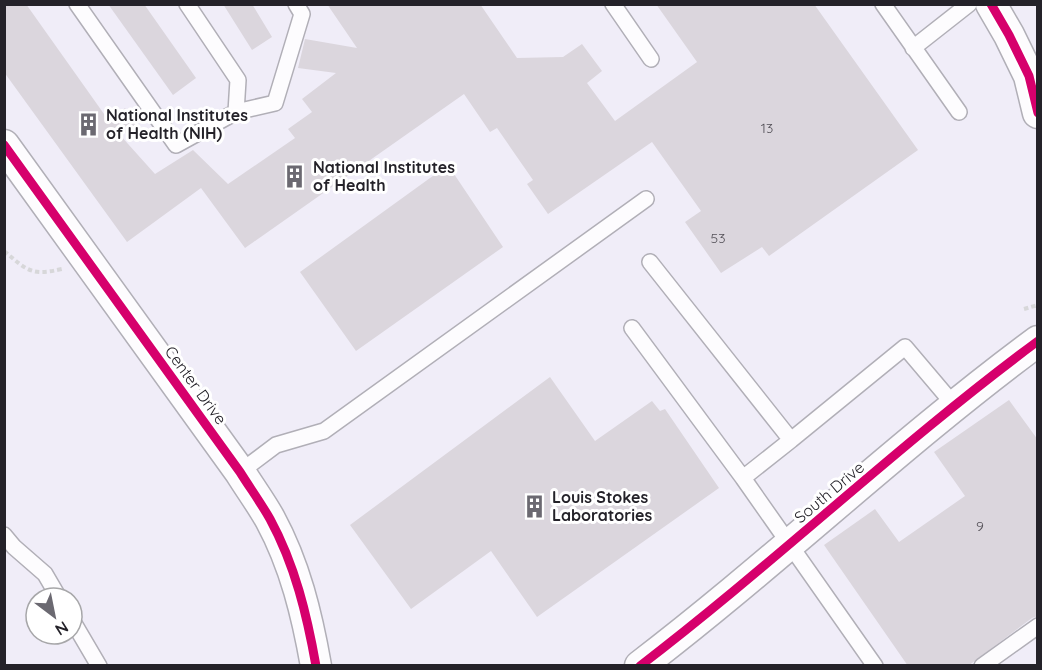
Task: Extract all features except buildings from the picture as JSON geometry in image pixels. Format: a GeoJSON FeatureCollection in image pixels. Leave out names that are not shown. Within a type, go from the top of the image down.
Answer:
{"type":"FeatureCollection","features":[{"type":"Feature","properties":{"kind":"street"},"geometry":{"type":"LineString","coordinates":[[992,4],[1029,76],[1038,113]]}},
{"type":"Feature","properties":{"kind":"street","name":"Center Drive"},"geometry":{"type":"LineString","coordinates":[[4,145],[240,472],[270,519],[291,567],[307,613],[316,666]]}},
{"type":"Feature","properties":{"kind":"street","name":"South Drive"},"geometry":{"type":"LineString","coordinates":[[654,661],[789,545],[1038,341]]}},
{"type":"Feature","properties":{"kind":"lane"},"geometry":{"type":"LineString","coordinates":[[77,4],[176,145],[236,112],[275,103],[302,14],[296,4]]}},
{"type":"Feature","properties":{"kind":"lane"},"geometry":{"type":"LineString","coordinates":[[187,4],[238,80],[236,112]]}},
{"type":"Feature","properties":{"kind":"lane"},"geometry":{"type":"LineString","coordinates":[[613,4],[651,59]]}},
{"type":"Feature","properties":{"kind":"lane"},"geometry":{"type":"LineString","coordinates":[[883,4],[959,112]]}},
{"type":"Feature","properties":{"kind":"lane"},"geometry":{"type":"LineString","coordinates":[[913,48],[969,4]]}},
{"type":"Feature","properties":{"kind":"lane"},"geometry":{"type":"LineString","coordinates":[[240,472],[276,445],[324,431],[646,198]]}},
{"type":"Feature","properties":{"kind":"lane"},"geometry":{"type":"LineString","coordinates":[[650,262],[791,440]]}},
{"type":"Feature","properties":{"kind":"lane"},"geometry":{"type":"LineString","coordinates":[[632,328],[743,478],[875,666]]}},
{"type":"Feature","properties":{"kind":"lane"},"geometry":{"type":"LineString","coordinates":[[743,478],[904,347],[956,406]]}},
{"type":"Feature","properties":{"kind":"lane"},"geometry":{"type":"LineString","coordinates":[[4,535],[14,548],[45,574],[52,586]]}},
{"type":"Feature","properties":{"kind":"lane"},"geometry":{"type":"LineString","coordinates":[[982,666],[1038,626]]}},
{"type":"Feature","properties":{"kind":"lane"},"geometry":{"type":"LineString","coordinates":[[84,640],[99,666]]}},
{"type":"Feature","properties":{"kind":"path"},"geometry":{"type":"LineString","coordinates":[[1024,309],[1038,305]]}},
{"type":"Feature","properties":{"kind":"cycle path"},"geometry":{"type":"LineString","coordinates":[[991,4],[1029,76],[1038,113]]}},
{"type":"Feature","properties":{"kind":"cycle path"},"geometry":{"type":"LineString","coordinates":[[4,145],[240,472],[267,513],[293,572],[309,628],[316,666]]}},
{"type":"Feature","properties":{"kind":"cycle path"},"geometry":{"type":"LineString","coordinates":[[640,666],[740,586],[937,420],[1038,341]]}},
{"type":"Feature","properties":{"kind":"place","name":"National Institutes of Health (NIH)"},"geometry":{"type":"Point","coordinates":[88,124]}},
{"type":"Feature","properties":{"kind":"place","name":"National Institutes of Health"},"geometry":{"type":"Point","coordinates":[295,176]}},
{"type":"Feature","properties":{"kind":"place","name":"Louis Stokes Laboratories"},"geometry":{"type":"Point","coordinates":[534,506]}}]}
